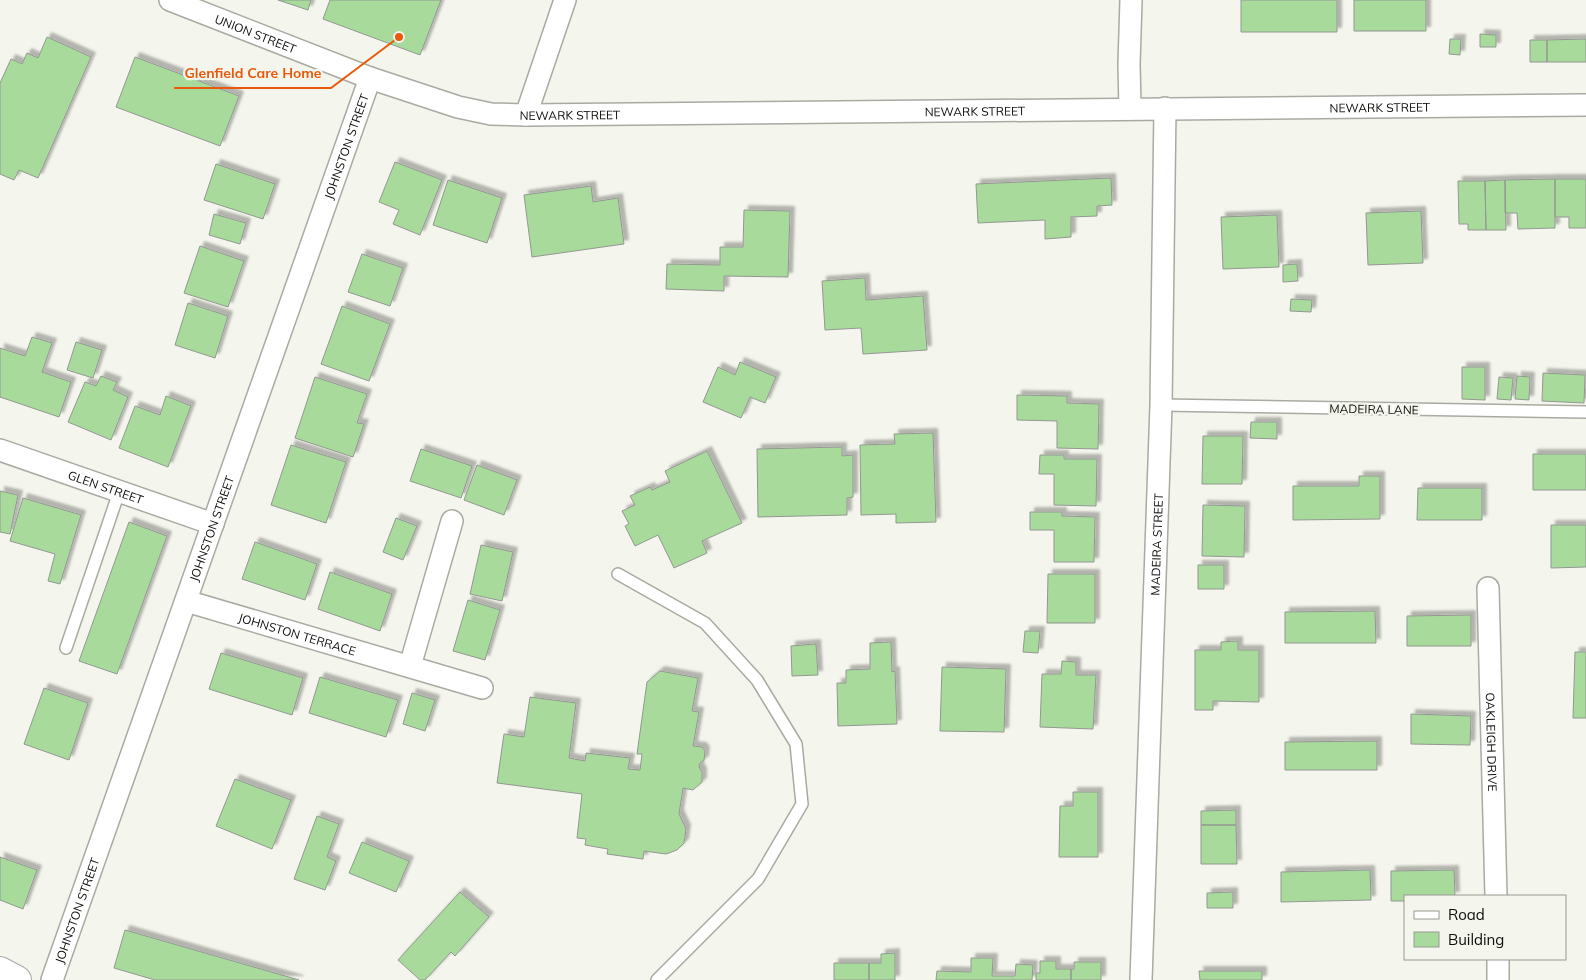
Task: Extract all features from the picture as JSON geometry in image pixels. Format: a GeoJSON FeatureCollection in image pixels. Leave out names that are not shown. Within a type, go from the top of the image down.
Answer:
{"type":"FeatureCollection","features":[{"type":"Feature","properties":{"kind":"main road"},"geometry":{"type":"LineString","coordinates":[[0,972],[17,980]]}},
{"type":"Feature","properties":{"kind":"street","name":"UNION STREET"},"geometry":{"type":"LineString","coordinates":[[170,0],[370,78]]}},
{"type":"Feature","properties":{"kind":"street"},"geometry":{"type":"LineString","coordinates":[[526,115],[564,0]]}},
{"type":"Feature","properties":{"kind":"street"},"geometry":{"type":"LineString","coordinates":[[1130,109],[1131,0]]}},
{"type":"Feature","properties":{"kind":"street","name":"NEWARK STREET"},"geometry":{"type":"LineString","coordinates":[[370,78],[458,107],[492,114],[526,115],[1165,108],[1586,106]]}},
{"type":"Feature","properties":{"kind":"street","name":"JOHNSTON STREET"},"geometry":{"type":"LineString","coordinates":[[52,980],[370,78]]}},
{"type":"Feature","properties":{"kind":"street","name":"MADEIRA STREET"},"geometry":{"type":"LineString","coordinates":[[1141,980],[1161,405],[1165,108]]}},
{"type":"Feature","properties":{"kind":"street","name":"GLEN STREET"},"geometry":{"type":"LineString","coordinates":[[0,450],[213,524]]}},
{"type":"Feature","properties":{"kind":"street"},"geometry":{"type":"LineString","coordinates":[[410,666],[452,521]]}},
{"type":"Feature","properties":{"kind":"street","name":"OAKLEIGH DRIVE"},"geometry":{"type":"LineString","coordinates":[[1488,588],[1496,895]]}},
{"type":"Feature","properties":{"kind":"street","name":"JOHNSTON TERRACE"},"geometry":{"type":"LineString","coordinates":[[186,601],[482,688]]}},
{"type":"Feature","properties":{"kind":"street"},"geometry":{"type":"LineString","coordinates":[[1498,960],[1498,980]]}},
{"type":"Feature","properties":{"kind":"lane","name":"MADEIRA LANE"},"geometry":{"type":"LineString","coordinates":[[1161,405],[1586,412]]}},
{"type":"Feature","properties":{"kind":"lane"},"geometry":{"type":"LineString","coordinates":[[66,648],[119,492]]}},
{"type":"Feature","properties":{"kind":"lane"},"geometry":{"type":"LineString","coordinates":[[618,574],[704,623],[757,680],[796,744],[802,804],[758,879],[657,980]]}},
{"type":"Feature","properties":{"kind":"building"},"geometry":{"type":"Polygon","coordinates":[[[278,0],[311,0],[308,10],[278,0]]]}},
{"type":"Feature","properties":{"kind":"building"},"geometry":{"type":"Polygon","coordinates":[[[330,0],[441,0],[420,55],[323,19],[330,0]]]}},
{"type":"Feature","properties":{"kind":"building"},"geometry":{"type":"Polygon","coordinates":[[[1241,0],[1337,0],[1337,32],[1241,32],[1241,0]]]}},
{"type":"Feature","properties":{"kind":"building"},"geometry":{"type":"Polygon","coordinates":[[[1354,0],[1426,0],[1426,31],[1354,31],[1354,0]]]}},
{"type":"Feature","properties":{"kind":"building"},"geometry":{"type":"Polygon","coordinates":[[[1480,34],[1496,35],[1496,47],[1480,47],[1480,34]]]}},
{"type":"Feature","properties":{"kind":"building"},"geometry":{"type":"Polygon","coordinates":[[[47,37],[91,57],[38,178],[19,170],[14,180],[0,174],[0,83],[11,59],[22,64],[27,53],[38,58],[47,37]]]}},
{"type":"Feature","properties":{"kind":"building"},"geometry":{"type":"Polygon","coordinates":[[[1450,39],[1461,39],[1460,55],[1449,54],[1450,39]]]}},
{"type":"Feature","properties":{"kind":"building"},"geometry":{"type":"Polygon","coordinates":[[[1586,39],[1586,62],[1547,62],[1547,40],[1586,39]]]}},
{"type":"Feature","properties":{"kind":"building"},"geometry":{"type":"Polygon","coordinates":[[[1530,40],[1547,40],[1547,62],[1530,62],[1530,40]]]}},
{"type":"Feature","properties":{"kind":"building"},"geometry":{"type":"Polygon","coordinates":[[[135,57],[239,96],[220,146],[116,107],[135,57]]]}},
{"type":"Feature","properties":{"kind":"building"},"geometry":{"type":"Polygon","coordinates":[[[395,162],[442,180],[420,235],[393,224],[399,210],[379,202],[395,162]]]}},
{"type":"Feature","properties":{"kind":"building"},"geometry":{"type":"Polygon","coordinates":[[[216,164],[275,184],[263,219],[204,200],[216,164]]]}},
{"type":"Feature","properties":{"kind":"building"},"geometry":{"type":"Polygon","coordinates":[[[1111,178],[1112,205],[1097,206],[1097,216],[1071,217],[1071,237],[1045,239],[1045,220],[978,223],[976,184],[1111,178]]]}},
{"type":"Feature","properties":{"kind":"building"},"geometry":{"type":"Polygon","coordinates":[[[1555,179],[1555,228],[1518,229],[1517,213],[1505,213],[1505,180],[1555,179]]]}},
{"type":"Feature","properties":{"kind":"building"},"geometry":{"type":"Polygon","coordinates":[[[1555,179],[1586,179],[1586,228],[1569,228],[1569,217],[1555,217],[1555,179]]]}},
{"type":"Feature","properties":{"kind":"building"},"geometry":{"type":"Polygon","coordinates":[[[448,180],[502,198],[487,243],[433,225],[448,180]]]}},
{"type":"Feature","properties":{"kind":"building"},"geometry":{"type":"Polygon","coordinates":[[[1505,180],[1506,230],[1486,230],[1485,181],[1505,180]]]}},
{"type":"Feature","properties":{"kind":"building"},"geometry":{"type":"Polygon","coordinates":[[[1458,181],[1485,181],[1486,230],[1468,230],[1468,224],[1459,224],[1458,181]]]}},
{"type":"Feature","properties":{"kind":"building"},"geometry":{"type":"Polygon","coordinates":[[[591,186],[593,202],[618,198],[624,244],[532,257],[524,195],[591,186]]]}},
{"type":"Feature","properties":{"kind":"building"},"geometry":{"type":"Polygon","coordinates":[[[744,210],[790,211],[788,277],[724,276],[724,291],[666,289],[667,264],[720,265],[720,247],[743,247],[744,210]]]}},
{"type":"Feature","properties":{"kind":"building"},"geometry":{"type":"Polygon","coordinates":[[[1421,211],[1423,263],[1368,265],[1366,213],[1421,211]]]}},
{"type":"Feature","properties":{"kind":"building"},"geometry":{"type":"Polygon","coordinates":[[[214,214],[246,223],[240,244],[209,235],[214,214]]]}},
{"type":"Feature","properties":{"kind":"building"},"geometry":{"type":"Polygon","coordinates":[[[1277,215],[1279,267],[1223,269],[1221,217],[1277,215]]]}},
{"type":"Feature","properties":{"kind":"building"},"geometry":{"type":"Polygon","coordinates":[[[200,246],[244,261],[228,307],[184,293],[200,246]]]}},
{"type":"Feature","properties":{"kind":"building"},"geometry":{"type":"Polygon","coordinates":[[[362,254],[403,268],[390,306],[348,292],[362,254]]]}},
{"type":"Feature","properties":{"kind":"building"},"geometry":{"type":"Polygon","coordinates":[[[1297,264],[1298,281],[1283,282],[1283,265],[1297,264]]]}},
{"type":"Feature","properties":{"kind":"building"},"geometry":{"type":"Polygon","coordinates":[[[865,278],[866,300],[923,296],[927,350],[863,354],[861,328],[825,330],[822,281],[865,278]]]}},
{"type":"Feature","properties":{"kind":"building"},"geometry":{"type":"Polygon","coordinates":[[[1291,299],[1312,300],[1311,312],[1290,311],[1291,299]]]}},
{"type":"Feature","properties":{"kind":"building"},"geometry":{"type":"Polygon","coordinates":[[[188,303],[228,316],[215,358],[175,345],[188,303]]]}},
{"type":"Feature","properties":{"kind":"building"},"geometry":{"type":"Polygon","coordinates":[[[342,306],[390,324],[369,381],[321,364],[342,306]]]}},
{"type":"Feature","properties":{"kind":"building"},"geometry":{"type":"Polygon","coordinates":[[[32,337],[52,343],[42,372],[71,382],[59,417],[0,397],[0,348],[25,356],[32,337]]]}},
{"type":"Feature","properties":{"kind":"building"},"geometry":{"type":"Polygon","coordinates":[[[76,342],[102,350],[93,378],[67,370],[76,342]]]}},
{"type":"Feature","properties":{"kind":"building"},"geometry":{"type":"Polygon","coordinates":[[[740,362],[776,377],[765,403],[750,397],[741,418],[703,402],[718,367],[735,375],[740,362]]]}},
{"type":"Feature","properties":{"kind":"building"},"geometry":{"type":"Polygon","coordinates":[[[1462,367],[1485,367],[1485,400],[1462,399],[1462,367]]]}},
{"type":"Feature","properties":{"kind":"building"},"geometry":{"type":"Polygon","coordinates":[[[1543,373],[1585,375],[1584,403],[1542,401],[1543,373]]]}},
{"type":"Feature","properties":{"kind":"building"},"geometry":{"type":"Polygon","coordinates":[[[101,376],[117,382],[113,390],[128,397],[111,440],[68,422],[85,382],[96,386],[101,376]]]}},
{"type":"Feature","properties":{"kind":"building"},"geometry":{"type":"Polygon","coordinates":[[[1517,376],[1530,377],[1529,400],[1515,399],[1517,376]]]}},
{"type":"Feature","properties":{"kind":"building"},"geometry":{"type":"Polygon","coordinates":[[[315,377],[367,394],[357,423],[364,424],[353,457],[295,438],[315,377]]]}},
{"type":"Feature","properties":{"kind":"building"},"geometry":{"type":"Polygon","coordinates":[[[1499,377],[1513,378],[1511,400],[1497,399],[1499,377]]]}},
{"type":"Feature","properties":{"kind":"building"},"geometry":{"type":"Polygon","coordinates":[[[1017,395],[1067,396],[1067,403],[1099,404],[1098,449],[1057,448],[1057,421],[1017,420],[1017,395]]]}},
{"type":"Feature","properties":{"kind":"building"},"geometry":{"type":"Polygon","coordinates":[[[166,396],[191,406],[168,467],[119,448],[135,406],[160,415],[166,396]]]}},
{"type":"Feature","properties":{"kind":"building"},"geometry":{"type":"Polygon","coordinates":[[[1251,422],[1277,422],[1277,439],[1250,438],[1251,422]]]}},
{"type":"Feature","properties":{"kind":"building"},"geometry":{"type":"Polygon","coordinates":[[[933,433],[936,522],[896,523],[896,514],[861,515],[860,445],[895,444],[894,434],[933,433]]]}},
{"type":"Feature","properties":{"kind":"building"},"geometry":{"type":"Polygon","coordinates":[[[1203,436],[1243,436],[1242,484],[1202,484],[1203,436]]]}},
{"type":"Feature","properties":{"kind":"building"},"geometry":{"type":"Polygon","coordinates":[[[291,445],[346,462],[326,523],[271,505],[291,445]]]}},
{"type":"Feature","properties":{"kind":"building"},"geometry":{"type":"Polygon","coordinates":[[[842,447],[842,456],[853,455],[853,497],[847,498],[847,515],[758,517],[757,449],[842,447]]]}},
{"type":"Feature","properties":{"kind":"building"},"geometry":{"type":"Polygon","coordinates":[[[421,449],[472,466],[461,498],[410,481],[421,449]]]}},
{"type":"Feature","properties":{"kind":"building"},"geometry":{"type":"Polygon","coordinates":[[[707,451],[742,523],[702,541],[707,553],[674,568],[658,535],[635,546],[625,526],[629,524],[622,511],[635,505],[630,496],[650,487],[652,490],[670,482],[665,471],[707,451]]]}},
{"type":"Feature","properties":{"kind":"building"},"geometry":{"type":"Polygon","coordinates":[[[1533,454],[1586,454],[1586,490],[1533,490],[1533,454]]]}},
{"type":"Feature","properties":{"kind":"building"},"geometry":{"type":"Polygon","coordinates":[[[1040,455],[1064,455],[1064,459],[1097,459],[1096,506],[1054,505],[1054,474],[1039,474],[1040,455]]]}},
{"type":"Feature","properties":{"kind":"building"},"geometry":{"type":"Polygon","coordinates":[[[477,465],[517,480],[504,515],[464,500],[477,465]]]}},
{"type":"Feature","properties":{"kind":"building"},"geometry":{"type":"Polygon","coordinates":[[[1359,476],[1380,476],[1380,519],[1293,520],[1293,486],[1359,486],[1359,476]]]}},
{"type":"Feature","properties":{"kind":"building"},"geometry":{"type":"Polygon","coordinates":[[[1418,488],[1482,488],[1482,520],[1417,520],[1418,488]]]}},
{"type":"Feature","properties":{"kind":"building"},"geometry":{"type":"Polygon","coordinates":[[[0,491],[18,495],[10,534],[0,532],[0,491]]]}},
{"type":"Feature","properties":{"kind":"building"},"geometry":{"type":"Polygon","coordinates":[[[23,498],[81,515],[60,584],[48,581],[55,554],[10,541],[23,498]]]}},
{"type":"Feature","properties":{"kind":"building"},"geometry":{"type":"Polygon","coordinates":[[[1203,505],[1245,506],[1244,557],[1202,556],[1203,505]]]}},
{"type":"Feature","properties":{"kind":"building"},"geometry":{"type":"Polygon","coordinates":[[[1030,512],[1062,512],[1062,516],[1095,517],[1094,562],[1054,562],[1054,530],[1030,530],[1030,512]]]}},
{"type":"Feature","properties":{"kind":"building"},"geometry":{"type":"Polygon","coordinates":[[[396,518],[417,526],[403,560],[383,552],[396,518]]]}},
{"type":"Feature","properties":{"kind":"building"},"geometry":{"type":"Polygon","coordinates":[[[129,522],[167,536],[117,674],[79,661],[129,522]]]}},
{"type":"Feature","properties":{"kind":"building"},"geometry":{"type":"Polygon","coordinates":[[[1551,525],[1586,525],[1586,567],[1551,568],[1551,525]]]}},
{"type":"Feature","properties":{"kind":"building"},"geometry":{"type":"Polygon","coordinates":[[[255,542],[317,564],[305,600],[242,579],[255,542]]]}},
{"type":"Feature","properties":{"kind":"building"},"geometry":{"type":"Polygon","coordinates":[[[481,545],[513,552],[502,601],[470,594],[481,545]]]}},
{"type":"Feature","properties":{"kind":"building"},"geometry":{"type":"Polygon","coordinates":[[[1198,565],[1224,565],[1224,589],[1198,589],[1198,565]]]}},
{"type":"Feature","properties":{"kind":"building"},"geometry":{"type":"Polygon","coordinates":[[[330,572],[392,594],[380,631],[318,609],[330,572]]]}},
{"type":"Feature","properties":{"kind":"building"},"geometry":{"type":"Polygon","coordinates":[[[1048,574],[1095,574],[1095,623],[1047,623],[1048,574]]]}},
{"type":"Feature","properties":{"kind":"building"},"geometry":{"type":"Polygon","coordinates":[[[468,600],[500,610],[485,660],[453,651],[468,600]]]}},
{"type":"Feature","properties":{"kind":"building"},"geometry":{"type":"Polygon","coordinates":[[[1375,611],[1376,643],[1285,643],[1285,612],[1375,611]]]}},
{"type":"Feature","properties":{"kind":"building"},"geometry":{"type":"Polygon","coordinates":[[[1471,615],[1471,646],[1407,646],[1407,616],[1471,615]]]}},
{"type":"Feature","properties":{"kind":"building"},"geometry":{"type":"Polygon","coordinates":[[[1025,631],[1040,631],[1038,653],[1023,652],[1025,631]]]}},
{"type":"Feature","properties":{"kind":"building"},"geometry":{"type":"Polygon","coordinates":[[[1238,641],[1238,650],[1259,650],[1259,702],[1213,701],[1213,710],[1195,710],[1195,650],[1221,650],[1221,642],[1238,641]]]}},
{"type":"Feature","properties":{"kind":"building"},"geometry":{"type":"Polygon","coordinates":[[[891,642],[892,672],[895,671],[897,724],[838,726],[837,683],[846,683],[846,670],[870,669],[870,643],[891,642]]]}},
{"type":"Feature","properties":{"kind":"building"},"geometry":{"type":"Polygon","coordinates":[[[816,644],[818,675],[792,676],[791,646],[816,644]]]}},
{"type":"Feature","properties":{"kind":"building"},"geometry":{"type":"Polygon","coordinates":[[[1575,652],[1586,652],[1586,718],[1573,718],[1575,652]]]}},
{"type":"Feature","properties":{"kind":"building"},"geometry":{"type":"Polygon","coordinates":[[[221,653],[303,678],[292,715],[209,689],[221,653]]]}},
{"type":"Feature","properties":{"kind":"building"},"geometry":{"type":"Polygon","coordinates":[[[1062,661],[1076,662],[1076,675],[1096,675],[1093,729],[1040,727],[1042,674],[1061,674],[1062,661]]]}},
{"type":"Feature","properties":{"kind":"building"},"geometry":{"type":"Polygon","coordinates":[[[942,667],[1006,669],[1004,732],[940,731],[942,667]]]}},
{"type":"Feature","properties":{"kind":"building"},"geometry":{"type":"Polygon","coordinates":[[[660,671],[698,678],[692,711],[699,712],[693,746],[702,747],[705,751],[704,760],[700,763],[699,767],[702,772],[702,782],[693,790],[683,788],[679,814],[686,829],[684,843],[677,850],[666,854],[644,851],[643,859],[607,854],[608,849],[585,845],[586,839],[577,838],[582,794],[497,783],[504,734],[524,737],[530,697],[576,703],[569,758],[585,761],[586,753],[630,758],[628,769],[640,770],[642,754],[637,754],[647,682],[660,671]]]}},
{"type":"Feature","properties":{"kind":"building"},"geometry":{"type":"Polygon","coordinates":[[[320,677],[398,700],[386,737],[309,713],[320,677]]]}},
{"type":"Feature","properties":{"kind":"building"},"geometry":{"type":"Polygon","coordinates":[[[44,688],[88,703],[69,760],[24,744],[44,688]]]}},
{"type":"Feature","properties":{"kind":"building"},"geometry":{"type":"Polygon","coordinates":[[[412,693],[435,700],[425,731],[403,724],[412,693]]]}},
{"type":"Feature","properties":{"kind":"building"},"geometry":{"type":"Polygon","coordinates":[[[1411,714],[1471,716],[1470,745],[1411,744],[1411,714]]]}},
{"type":"Feature","properties":{"kind":"building"},"geometry":{"type":"Polygon","coordinates":[[[1377,741],[1377,770],[1285,770],[1285,742],[1377,741]]]}},
{"type":"Feature","properties":{"kind":"building"},"geometry":{"type":"Polygon","coordinates":[[[235,779],[291,800],[272,849],[216,826],[235,779]]]}},
{"type":"Feature","properties":{"kind":"building"},"geometry":{"type":"Polygon","coordinates":[[[1073,792],[1098,792],[1098,857],[1059,857],[1060,806],[1073,806],[1073,792]]]}},
{"type":"Feature","properties":{"kind":"building"},"geometry":{"type":"Polygon","coordinates":[[[1236,810],[1236,825],[1201,825],[1201,811],[1236,810]]]}},
{"type":"Feature","properties":{"kind":"building"},"geometry":{"type":"Polygon","coordinates":[[[317,816],[339,824],[327,857],[336,861],[325,890],[294,879],[317,816]]]}},
{"type":"Feature","properties":{"kind":"building"},"geometry":{"type":"Polygon","coordinates":[[[1201,825],[1236,825],[1237,864],[1201,864],[1201,825]]]}},
{"type":"Feature","properties":{"kind":"building"},"geometry":{"type":"Polygon","coordinates":[[[362,842],[409,861],[396,892],[349,873],[362,842]]]}},
{"type":"Feature","properties":{"kind":"building"},"geometry":{"type":"Polygon","coordinates":[[[0,857],[37,870],[23,909],[0,900],[0,857]]]}},
{"type":"Feature","properties":{"kind":"building"},"geometry":{"type":"Polygon","coordinates":[[[1370,870],[1371,900],[1281,902],[1281,872],[1370,870]]]}},
{"type":"Feature","properties":{"kind":"building"},"geometry":{"type":"Polygon","coordinates":[[[1454,870],[1455,895],[1404,895],[1404,901],[1391,901],[1391,871],[1454,870]]]}},
{"type":"Feature","properties":{"kind":"building"},"geometry":{"type":"Polygon","coordinates":[[[460,892],[489,917],[455,956],[451,952],[425,980],[420,980],[398,960],[460,892]]]}},
{"type":"Feature","properties":{"kind":"building"},"geometry":{"type":"Polygon","coordinates":[[[1233,892],[1233,908],[1207,908],[1207,893],[1233,892]]]}},
{"type":"Feature","properties":{"kind":"building"},"geometry":{"type":"Polygon","coordinates":[[[125,930],[299,980],[155,980],[114,968],[125,930]]]}},
{"type":"Feature","properties":{"kind":"building"},"geometry":{"type":"Polygon","coordinates":[[[895,953],[895,980],[869,980],[869,963],[881,963],[881,954],[895,953]]]}},
{"type":"Feature","properties":{"kind":"building"},"geometry":{"type":"Polygon","coordinates":[[[971,958],[993,958],[992,976],[1015,976],[1016,964],[1033,965],[1032,980],[936,980],[937,971],[971,972],[971,958]]]}},
{"type":"Feature","properties":{"kind":"building"},"geometry":{"type":"Polygon","coordinates":[[[1040,961],[1056,961],[1056,969],[1071,969],[1071,980],[1036,980],[1036,973],[1040,973],[1040,961]]]}},
{"type":"Feature","properties":{"kind":"building"},"geometry":{"type":"Polygon","coordinates":[[[1074,962],[1101,962],[1101,980],[1071,980],[1071,969],[1074,969],[1074,962]]]}},
{"type":"Feature","properties":{"kind":"building"},"geometry":{"type":"Polygon","coordinates":[[[834,963],[869,963],[869,980],[834,980],[834,963]]]}},
{"type":"Feature","properties":{"kind":"building"},"geometry":{"type":"Polygon","coordinates":[[[1199,971],[1262,971],[1262,980],[1200,980],[1199,971]]]}},
{"type":"Feature","properties":{"kind":"place","name":"Glenfield Care Home"},"geometry":{"type":"Point","coordinates":[399,37]}}]}
